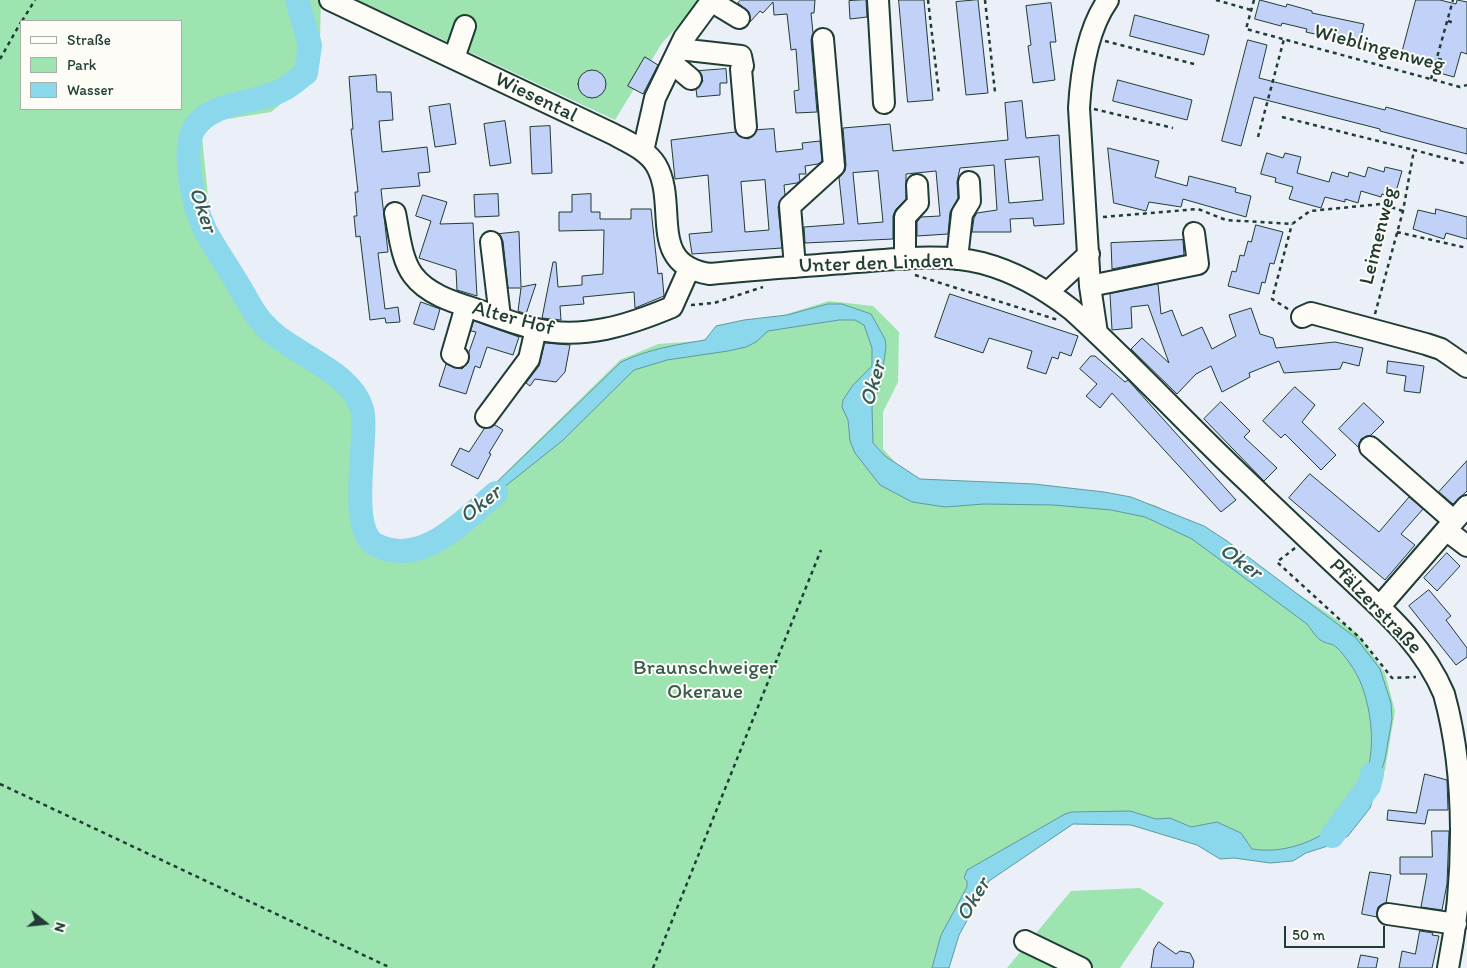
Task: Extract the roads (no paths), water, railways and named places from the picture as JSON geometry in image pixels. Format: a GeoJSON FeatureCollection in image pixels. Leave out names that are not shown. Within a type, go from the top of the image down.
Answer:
{"type":"FeatureCollection","features":[{"type":"Feature","properties":{"kind":"street","name":"Wiesental"},"geometry":{"type":"LineString","coordinates":[[330,0],[613,134],[643,151],[653,161],[659,173],[664,194],[668,236],[673,252],[678,261],[689,269]]}},
{"type":"Feature","properties":{"kind":"street"},"geometry":{"type":"LineString","coordinates":[[878,0],[884,103]]}},
{"type":"Feature","properties":{"kind":"street"},"geometry":{"type":"LineString","coordinates":[[643,151],[654,98],[675,56],[712,1],[739,18]]}},
{"type":"Feature","properties":{"kind":"street"},"geometry":{"type":"LineString","coordinates":[[1097,333],[1090,286],[1079,108],[1080,84],[1091,37],[1104,1]]}},
{"type":"Feature","properties":{"kind":"street"},"geometry":{"type":"LineString","coordinates":[[454,58],[465,26]]}},
{"type":"Feature","properties":{"kind":"street"},"geometry":{"type":"LineString","coordinates":[[795,267],[790,206],[834,166],[823,39]]}},
{"type":"Feature","properties":{"kind":"street"},"geometry":{"type":"LineString","coordinates":[[675,56],[692,79]]}},
{"type":"Feature","properties":{"kind":"street"},"geometry":{"type":"LineString","coordinates":[[675,56],[741,56],[746,128]]}},
{"type":"Feature","properties":{"kind":"street"},"geometry":{"type":"LineString","coordinates":[[957,259],[962,214],[970,202],[969,182]]}},
{"type":"Feature","properties":{"kind":"street"},"geometry":{"type":"LineString","coordinates":[[908,267],[905,217],[918,203],[917,185]]}},
{"type":"Feature","properties":{"kind":"street","name":"Alter Hof"},"geometry":{"type":"LineString","coordinates":[[395,213],[406,261],[412,274],[422,285],[438,295],[466,306],[536,329],[567,333],[598,331],[640,320],[672,308],[689,269]]}},
{"type":"Feature","properties":{"kind":"street"},"geometry":{"type":"LineString","coordinates":[[1090,286],[1198,264],[1194,233]]}},
{"type":"Feature","properties":{"kind":"street"},"geometry":{"type":"LineString","coordinates":[[491,242],[500,318]]}},
{"type":"Feature","properties":{"kind":"street"},"geometry":{"type":"LineString","coordinates":[[1048,292],[1089,254]]}},
{"type":"Feature","properties":{"kind":"street","name":"Unter den Linden"},"geometry":{"type":"LineString","coordinates":[[689,269],[710,274],[795,267],[908,267],[957,259],[1000,269],[1048,292],[1097,333]]}},
{"type":"Feature","properties":{"kind":"street"},"geometry":{"type":"LineString","coordinates":[[458,357],[452,354],[466,306]]}},
{"type":"Feature","properties":{"kind":"street"},"geometry":{"type":"LineString","coordinates":[[1302,317],[1311,313],[1372,328],[1440,349],[1467,366]]}},
{"type":"Feature","properties":{"kind":"street"},"geometry":{"type":"LineString","coordinates":[[486,417],[529,359],[536,329]]}},
{"type":"Feature","properties":{"kind":"street","name":"Pfälzerstraße"},"geometry":{"type":"LineString","coordinates":[[1097,333],[1307,538],[1380,606],[1409,636],[1432,668],[1445,695],[1453,722],[1464,782],[1464,856],[1456,924],[1448,968]]}},
{"type":"Feature","properties":{"kind":"street"},"geometry":{"type":"LineString","coordinates":[[1370,447],[1450,526],[1467,546]]}},
{"type":"Feature","properties":{"kind":"street"},"geometry":{"type":"LineString","coordinates":[[1380,606],[1467,506]]}},
{"type":"Feature","properties":{"kind":"street"},"geometry":{"type":"LineString","coordinates":[[1388,914],[1456,924]]}},
{"type":"Feature","properties":{"kind":"street"},"geometry":{"type":"LineString","coordinates":[[1025,941],[1081,968]]}},
{"type":"Feature","properties":{"kind":"water"},"geometry":{"type":"Polygon","coordinates":[[[828,304],[842,304],[871,314],[885,339],[886,347],[881,383],[872,407],[873,443],[885,456],[920,479],[1034,484],[1131,497],[1204,526],[1227,541],[1356,638],[1380,669],[1391,703],[1392,719],[1385,759],[1370,808],[1348,836],[1337,843],[1306,853],[1293,861],[1270,863],[1234,858],[1220,859],[1197,845],[1131,825],[1073,824],[989,881],[959,935],[949,968],[932,968],[941,935],[967,887],[967,881],[964,878],[967,870],[1065,814],[1072,812],[1130,811],[1156,819],[1170,818],[1191,827],[1217,822],[1241,833],[1252,849],[1273,850],[1294,846],[1307,842],[1329,830],[1346,814],[1359,795],[1367,774],[1371,751],[1371,728],[1367,704],[1360,681],[1350,663],[1339,650],[1320,640],[1307,624],[1192,539],[1145,517],[1111,510],[1053,505],[984,504],[945,507],[912,502],[880,485],[855,453],[850,441],[848,420],[842,407],[843,400],[853,385],[872,366],[872,348],[864,325],[855,320],[839,320],[768,331],[756,342],[746,347],[667,360],[634,370],[562,441],[435,542],[621,362],[652,351],[705,340],[716,326],[744,320],[787,315],[828,304]]]}},
{"type":"Feature","properties":{"kind":"waterway","name":"Oker"},"geometry":{"type":"LineString","coordinates":[[297,0],[310,45],[306,73],[287,87],[273,94],[225,107],[214,112],[203,118],[195,127],[189,150],[190,178],[205,230],[261,321],[272,333],[332,372],[355,395],[362,409],[363,422],[360,482],[362,521],[367,536],[376,545],[393,550],[410,550],[426,546],[456,527],[496,493]]}},
{"type":"Feature","properties":{"kind":"waterway","name":"Oker"},"geometry":{"type":"LineString","coordinates":[[1332,836],[1369,786],[1372,774]]}},
{"type":"Feature","properties":{"kind":"park label","name":"Braunschweiger Okeraue"},"geometry":{"type":"Point","coordinates":[705,681]}}]}
